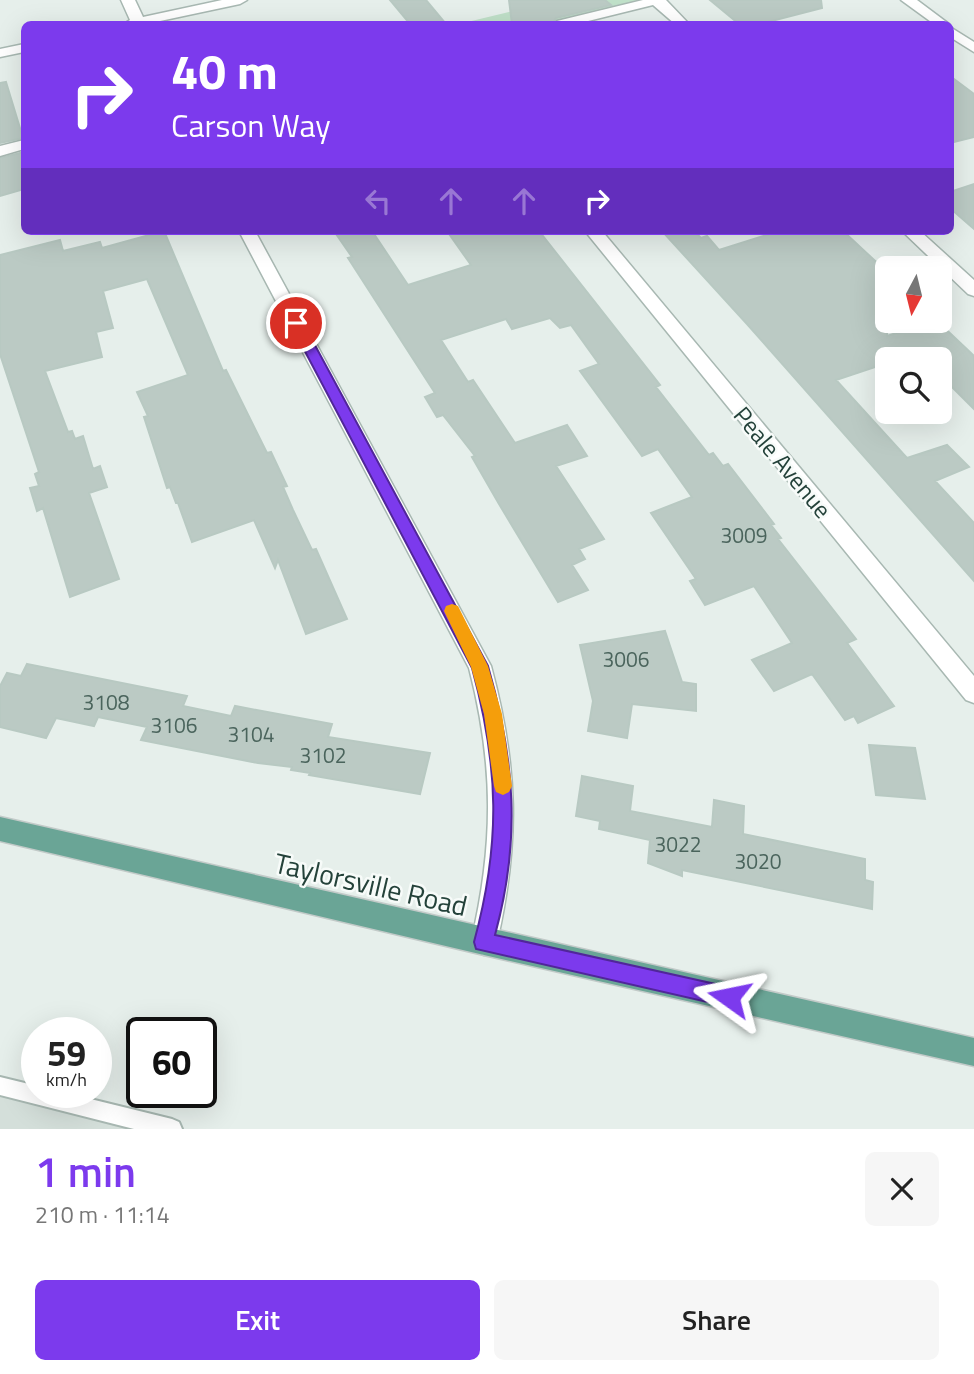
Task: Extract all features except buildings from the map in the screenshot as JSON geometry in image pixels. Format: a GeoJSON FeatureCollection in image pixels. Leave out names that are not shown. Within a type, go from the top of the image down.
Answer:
{"type":"FeatureCollection","features":[{"type":"Feature","properties":{"kind":"main road","name":"Taylorsville Road"},"geometry":{"type":"LineString","coordinates":[[0,829],[484,942],[974,1052]]}},
{"type":"Feature","properties":{"kind":"street"},"geometry":{"type":"LineString","coordinates":[[128,0],[135,21]]}},
{"type":"Feature","properties":{"kind":"street"},"geometry":{"type":"LineString","coordinates":[[149,21],[240,0]]}},
{"type":"Feature","properties":{"kind":"street"},"geometry":{"type":"LineString","coordinates":[[574,21],[657,0],[679,21]]}},
{"type":"Feature","properties":{"kind":"street"},"geometry":{"type":"LineString","coordinates":[[908,0],[938,21]]}},
{"type":"Feature","properties":{"kind":"street"},"geometry":{"type":"LineString","coordinates":[[954,34],[974,48]]}},
{"type":"Feature","properties":{"kind":"street"},"geometry":{"type":"LineString","coordinates":[[0,53],[21,49]]}},
{"type":"Feature","properties":{"kind":"street"},"geometry":{"type":"LineString","coordinates":[[0,151],[21,146]]}},
{"type":"Feature","properties":{"kind":"street"},"geometry":{"type":"LineString","coordinates":[[249,235],[480,666],[493,714],[503,779],[501,855],[496,897],[484,942]]}},
{"type":"Feature","properties":{"kind":"street","name":"Peale Avenue"},"geometry":{"type":"LineString","coordinates":[[596,235],[974,693]]}},
{"type":"Feature","properties":{"kind":"street"},"geometry":{"type":"LineString","coordinates":[[913,235],[974,290]]}},
{"type":"Feature","properties":{"kind":"lane"},"geometry":{"type":"LineString","coordinates":[[0,1086],[172,1129]]}},
{"type":"Feature","properties":{"kind":"shaded area"},"geometry":{"type":"Polygon","coordinates":[[[0,1089],[21,1094],[21,1108],[74,1108],[156,1129],[0,1129],[0,1089]]]}},
{"type":"Feature","properties":{"kind":"green space"},"geometry":{"type":"Polygon","coordinates":[[[559,0],[645,0],[559,21],[472,21],[559,0]]]}},
{"type":"Feature","properties":{"kind":"slow traffic"},"geometry":{"type":"LineString","coordinates":[[452,611],[480,666],[493,714],[503,786]]}},
{"type":"Feature","properties":{"kind":"route"},"geometry":{"type":"LineString","coordinates":[[296,323],[480,666],[493,714],[503,779],[501,855],[496,897],[484,942],[729,997]]}}]}
